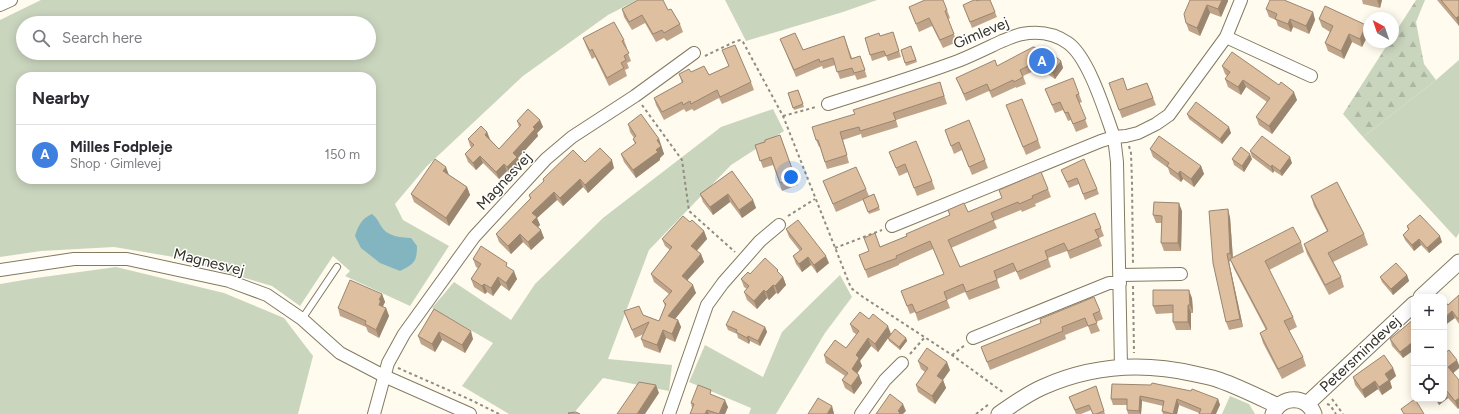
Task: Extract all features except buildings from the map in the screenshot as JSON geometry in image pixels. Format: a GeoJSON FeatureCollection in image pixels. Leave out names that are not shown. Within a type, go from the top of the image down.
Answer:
{"type":"FeatureCollection","features":[{"type":"Feature","properties":{"kind":"street"},"geometry":{"type":"LineString","coordinates":[[0,5],[11,0]]}},
{"type":"Feature","properties":{"kind":"street"},"geometry":{"type":"LineString","coordinates":[[892,226],[1101,141],[1138,133],[1156,124],[1169,115],[1226,38],[1241,0]]}},
{"type":"Feature","properties":{"kind":"street","name":"Gimlevej"},"geometry":{"type":"LineString","coordinates":[[828,104],[908,79],[959,60],[1020,34],[1038,32],[1058,36],[1069,43],[1078,52],[1086,66],[1120,137],[1117,162],[1121,367]]}},
{"type":"Feature","properties":{"kind":"street"},"geometry":{"type":"LineString","coordinates":[[1226,38],[1311,76]]}},
{"type":"Feature","properties":{"kind":"street","name":"Magnesvej"},"geometry":{"type":"LineString","coordinates":[[374,414],[388,363],[404,334],[474,237],[546,159],[572,137],[635,96],[694,53]]}},
{"type":"Feature","properties":{"kind":"street"},"geometry":{"type":"LineString","coordinates":[[669,414],[707,305],[723,283],[760,241],[779,225]]}},
{"type":"Feature","properties":{"kind":"street","name":"Magnesvej"},"geometry":{"type":"LineString","coordinates":[[0,270],[74,259],[127,259],[229,281],[267,295],[302,319],[340,353],[384,376],[470,414]]}},
{"type":"Feature","properties":{"kind":"street"},"geometry":{"type":"LineString","coordinates":[[1424,294],[1459,262]]}},
{"type":"Feature","properties":{"kind":"street"},"geometry":{"type":"LineString","coordinates":[[973,338],[1109,283],[1133,275],[1181,274]]}},
{"type":"Feature","properties":{"kind":"street","name":"Petersmindevej"},"geometry":{"type":"LineString","coordinates":[[1310,409],[1411,307]]}},
{"type":"Feature","properties":{"kind":"street"},"geometry":{"type":"LineString","coordinates":[[861,414],[885,380],[902,363]]}},
{"type":"Feature","properties":{"kind":"street"},"geometry":{"type":"LineString","coordinates":[[999,414],[1020,399],[1054,382],[1103,368],[1121,367],[1150,367],[1184,372],[1219,380],[1275,410],[1282,403],[1292,399],[1302,401],[1310,409]]}},
{"type":"Feature","properties":{"kind":"lane"},"geometry":{"type":"LineString","coordinates":[[302,319],[337,267]]}},
{"type":"Feature","properties":{"kind":"path"},"geometry":{"type":"LineString","coordinates":[[694,53],[702,57],[736,41],[741,40],[743,42],[783,116],[851,288],[952,355],[1004,393]]}},
{"type":"Feature","properties":{"kind":"path"},"geometry":{"type":"LineString","coordinates":[[635,96],[682,160],[689,211],[744,259]]}},
{"type":"Feature","properties":{"kind":"path"},"geometry":{"type":"LineString","coordinates":[[783,116],[828,104]]}},
{"type":"Feature","properties":{"kind":"path"},"geometry":{"type":"LineString","coordinates":[[1120,137],[1131,154],[1134,353]]}},
{"type":"Feature","properties":{"kind":"path"},"geometry":{"type":"LineString","coordinates":[[779,225],[780,221],[815,199]]}},
{"type":"Feature","properties":{"kind":"path"},"geometry":{"type":"LineString","coordinates":[[835,248],[892,226]]}},
{"type":"Feature","properties":{"kind":"path"},"geometry":{"type":"LineString","coordinates":[[902,363],[925,337]]}},
{"type":"Feature","properties":{"kind":"path"},"geometry":{"type":"LineString","coordinates":[[952,355],[973,338]]}},
{"type":"Feature","properties":{"kind":"path"},"geometry":{"type":"LineString","coordinates":[[388,363],[499,414]]}},
{"type":"Feature","properties":{"kind":"path"},"geometry":{"type":"LineString","coordinates":[[1327,397],[1331,397],[1343,414]]}},
{"type":"Feature","properties":{"kind":"path"},"geometry":{"type":"LineString","coordinates":[[1326,403],[1330,405],[1336,414]]}},
{"type":"Feature","properties":{"kind":"green space"},"geometry":{"type":"Polygon","coordinates":[[[41,0],[637,0],[608,15],[523,76],[427,166],[395,204],[403,220],[449,246],[410,306],[345,276],[350,271],[333,256],[300,306],[272,286],[174,257],[114,247],[41,251],[0,257],[0,20],[41,0]]]}},
{"type":"Feature","properties":{"kind":"green space"},"geometry":{"type":"Polygon","coordinates":[[[725,0],[877,0],[843,12],[746,41],[725,0]]]}},
{"type":"Feature","properties":{"kind":"green space"},"geometry":{"type":"Polygon","coordinates":[[[1416,0],[1425,0],[1416,22],[1424,64],[1436,80],[1363,137],[1343,114],[1385,48],[1399,48],[1399,27],[1416,0]]]}},
{"type":"Feature","properties":{"kind":"green space"},"geometry":{"type":"Polygon","coordinates":[[[1459,60],[1459,233],[1456,238],[1363,137],[1436,80],[1459,60]]]}},
{"type":"Feature","properties":{"kind":"green space"},"geometry":{"type":"Polygon","coordinates":[[[773,109],[784,131],[731,165],[649,250],[608,359],[672,365],[669,391],[603,378],[573,414],[509,414],[462,386],[493,343],[432,308],[454,282],[511,320],[535,284],[603,218],[721,127],[773,109]]]}},
{"type":"Feature","properties":{"kind":"green space"},"geometry":{"type":"Polygon","coordinates":[[[116,267],[224,293],[284,318],[313,356],[298,414],[0,414],[0,284],[116,267]]]}},
{"type":"Feature","properties":{"kind":"green space"},"geometry":{"type":"Polygon","coordinates":[[[840,275],[852,297],[825,333],[776,414],[749,414],[751,408],[689,382],[705,345],[763,377],[782,332],[840,275]]]}},
{"type":"Feature","properties":{"kind":"green space"},"geometry":{"type":"Polygon","coordinates":[[[1230,396],[1249,404],[1255,414],[1222,414],[1230,396]]]}},
{"type":"Feature","properties":{"kind":"water"},"geometry":{"type":"Polygon","coordinates":[[[372,214],[384,230],[390,234],[394,236],[411,238],[417,246],[416,256],[412,264],[400,271],[380,263],[361,248],[355,236],[356,232],[363,220],[372,214]]]}},
{"type":"Feature","properties":{"kind":"place","name":"Milles Fodpleje"},"geometry":{"type":"Point","coordinates":[1042,61]}}]}
